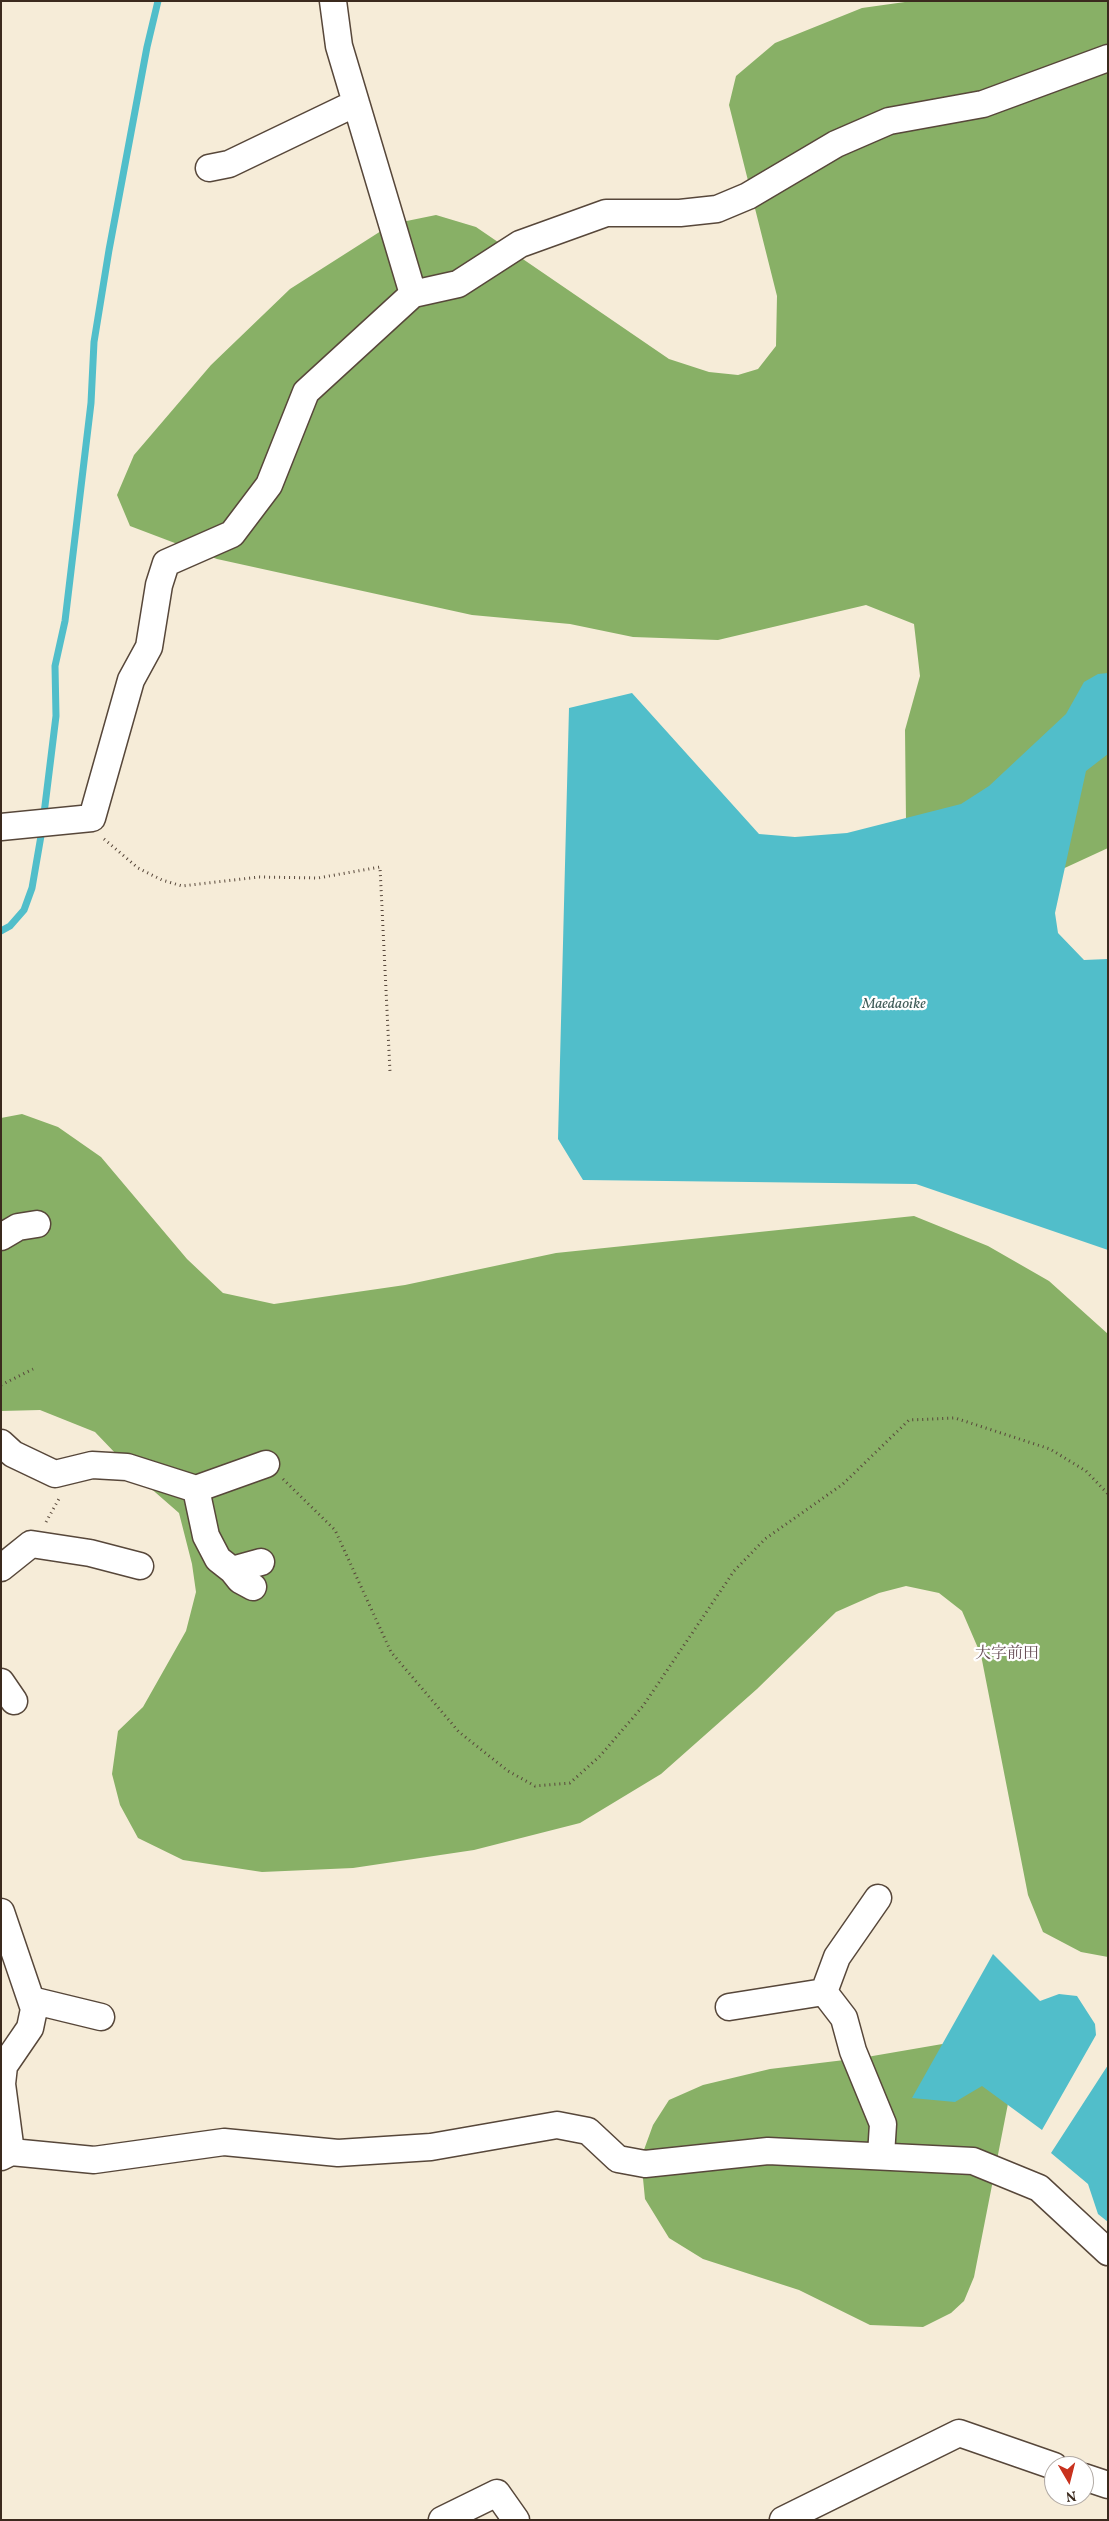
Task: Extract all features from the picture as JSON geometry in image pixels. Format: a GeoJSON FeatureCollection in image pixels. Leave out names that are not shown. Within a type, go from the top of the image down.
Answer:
{"type":"FeatureCollection","features":[{"type":"Feature","properties":{"kind":"street"},"geometry":{"type":"LineString","coordinates":[[333,1],[339,46],[413,294]]}},
{"type":"Feature","properties":{"kind":"street"},"geometry":{"type":"LineString","coordinates":[[1,827],[92,818],[131,680],[149,647],[159,585],[166,563],[232,534],[270,485],[306,392],[413,294],[458,284],[520,244],[606,213],[680,213],[717,209],[748,196],[836,144],[889,121],[983,104],[1108,58]]}},
{"type":"Feature","properties":{"kind":"street"},"geometry":{"type":"LineString","coordinates":[[209,168],[229,164],[356,102]]}},
{"type":"Feature","properties":{"kind":"street"},"geometry":{"type":"LineString","coordinates":[[1,1237],[18,1226],[37,1224]]}},
{"type":"Feature","properties":{"kind":"street"},"geometry":{"type":"LineString","coordinates":[[1,1443],[13,1454],[55,1474],[66,1473],[92,1465],[127,1467],[196,1489],[266,1464]]}},
{"type":"Feature","properties":{"kind":"street"},"geometry":{"type":"LineString","coordinates":[[196,1489],[206,1536],[218,1559],[232,1570],[240,1580],[253,1587]]}},
{"type":"Feature","properties":{"kind":"street"},"geometry":{"type":"LineString","coordinates":[[1,1568],[31,1544],[90,1553],[140,1566]]}},
{"type":"Feature","properties":{"kind":"street"},"geometry":{"type":"LineString","coordinates":[[232,1570],[261,1562]]}},
{"type":"Feature","properties":{"kind":"street"},"geometry":{"type":"LineString","coordinates":[[824,1992],[837,1957],[878,1898]]}},
{"type":"Feature","properties":{"kind":"street"},"geometry":{"type":"LineString","coordinates":[[1,1912],[34,2009],[30,2028],[4,2066],[2,2084],[6,2154],[94,2160],[224,2142],[338,2153],[431,2146],[556,2125],[588,2131],[618,2159],[646,2164],[768,2151],[973,2161],[1039,2188],[1108,2252]]}},
{"type":"Feature","properties":{"kind":"street"},"geometry":{"type":"LineString","coordinates":[[729,2007],[824,1992]]}},
{"type":"Feature","properties":{"kind":"street"},"geometry":{"type":"LineString","coordinates":[[824,1992],[844,2018],[853,2051],[883,2124],[881,2156]]}},
{"type":"Feature","properties":{"kind":"street"},"geometry":{"type":"LineString","coordinates":[[32,2000],[101,2017]]}},
{"type":"Feature","properties":{"kind":"street"},"geometry":{"type":"LineString","coordinates":[[783,2520],[959,2433],[1044,2463]]}},
{"type":"Feature","properties":{"kind":"street"},"geometry":{"type":"LineString","coordinates":[[1094,2481],[1108,2486]]}},
{"type":"Feature","properties":{"kind":"street"},"geometry":{"type":"LineString","coordinates":[[442,2520],[497,2493],[516,2520]]}},
{"type":"Feature","properties":{"kind":"path"},"geometry":{"type":"LineString","coordinates":[[80,819],[138,868],[162,880],[182,886],[259,877],[318,878],[380,867],[390,1072]]}},
{"type":"Feature","properties":{"kind":"path"},"geometry":{"type":"LineString","coordinates":[[1,1385],[33,1369]]}},
{"type":"Feature","properties":{"kind":"path"},"geometry":{"type":"LineString","coordinates":[[266,1464],[335,1530],[391,1652],[459,1732],[508,1771],[535,1786],[570,1783],[600,1756],[643,1706],[734,1571],[765,1539],[843,1484],[909,1420],[955,1418],[1050,1449],[1086,1471],[1108,1494]]}},
{"type":"Feature","properties":{"kind":"path"},"geometry":{"type":"LineString","coordinates":[[31,1544],[62,1494],[66,1473]]}},
{"type":"Feature","properties":{"kind":"green space"},"geometry":{"type":"Polygon","coordinates":[[[912,1],[1108,1],[1108,848],[1030,884],[906,821],[905,730],[920,676],[914,624],[866,605],[718,640],[633,637],[570,624],[472,615],[217,559],[130,526],[117,495],[134,455],[211,365],[290,289],[392,224],[436,215],[476,227],[669,359],[709,372],[738,375],[758,369],[776,346],[777,296],[729,105],[736,76],[775,43],[862,8],[912,1]]]}},
{"type":"Feature","properties":{"kind":"green space"},"geometry":{"type":"Polygon","coordinates":[[[22,1114],[58,1127],[101,1157],[187,1259],[223,1293],[274,1304],[405,1285],[556,1253],[914,1216],[988,1246],[1049,1281],[1108,1334],[1108,1957],[1081,1952],[1043,1932],[1028,1895],[981,1655],[962,1611],[939,1593],[906,1586],[879,1593],[836,1612],[757,1689],[661,1774],[580,1823],[474,1850],[353,1868],[262,1872],[183,1860],[138,1838],[120,1805],[112,1774],[118,1731],[143,1707],[186,1631],[196,1592],[192,1564],[179,1513],[140,1479],[95,1432],[40,1410],[1,1411],[1,1118],[22,1114]]]}},
{"type":"Feature","properties":{"kind":"green space"},"geometry":{"type":"Polygon","coordinates":[[[954,2042],[1014,2073],[974,2277],[964,2301],[951,2313],[923,2327],[870,2325],[799,2290],[703,2259],[669,2238],[645,2199],[641,2158],[653,2125],[669,2100],[703,2085],[770,2069],[861,2058],[954,2042]]]}},
{"type":"Feature","properties":{"kind":"water","name":"Maedaoike"},"geometry":{"type":"Polygon","coordinates":[[[1108,673],[1108,754],[1086,771],[1055,913],[1058,933],[1084,960],[1108,959],[1108,1250],[916,1184],[583,1180],[558,1139],[569,708],[632,693],[759,834],[795,837],[847,833],[961,804],[989,786],[1066,714],[1084,682],[1098,674],[1108,673]]]}},
{"type":"Feature","properties":{"kind":"water"},"geometry":{"type":"Polygon","coordinates":[[[993,1954],[1040,2001],[1059,1994],[1077,1996],[1095,2024],[1096,2035],[1042,2130],[982,2086],[955,2102],[912,2098],[993,1954]]]}},
{"type":"Feature","properties":{"kind":"water"},"geometry":{"type":"Polygon","coordinates":[[[1108,2065],[1108,2222],[1098,2214],[1088,2184],[1051,2153],[1108,2065]]]}},
{"type":"Feature","properties":{"kind":"waterway"},"geometry":{"type":"LineString","coordinates":[[1,931],[10,926],[24,910],[32,888],[42,830],[56,716],[55,666],[65,621],[91,403],[94,342],[109,250],[147,47],[158,1]]}},
{"type":"Feature","properties":{"kind":"district","name":"大字前田"},"geometry":{"type":"Point","coordinates":[1007,1655]}}]}
